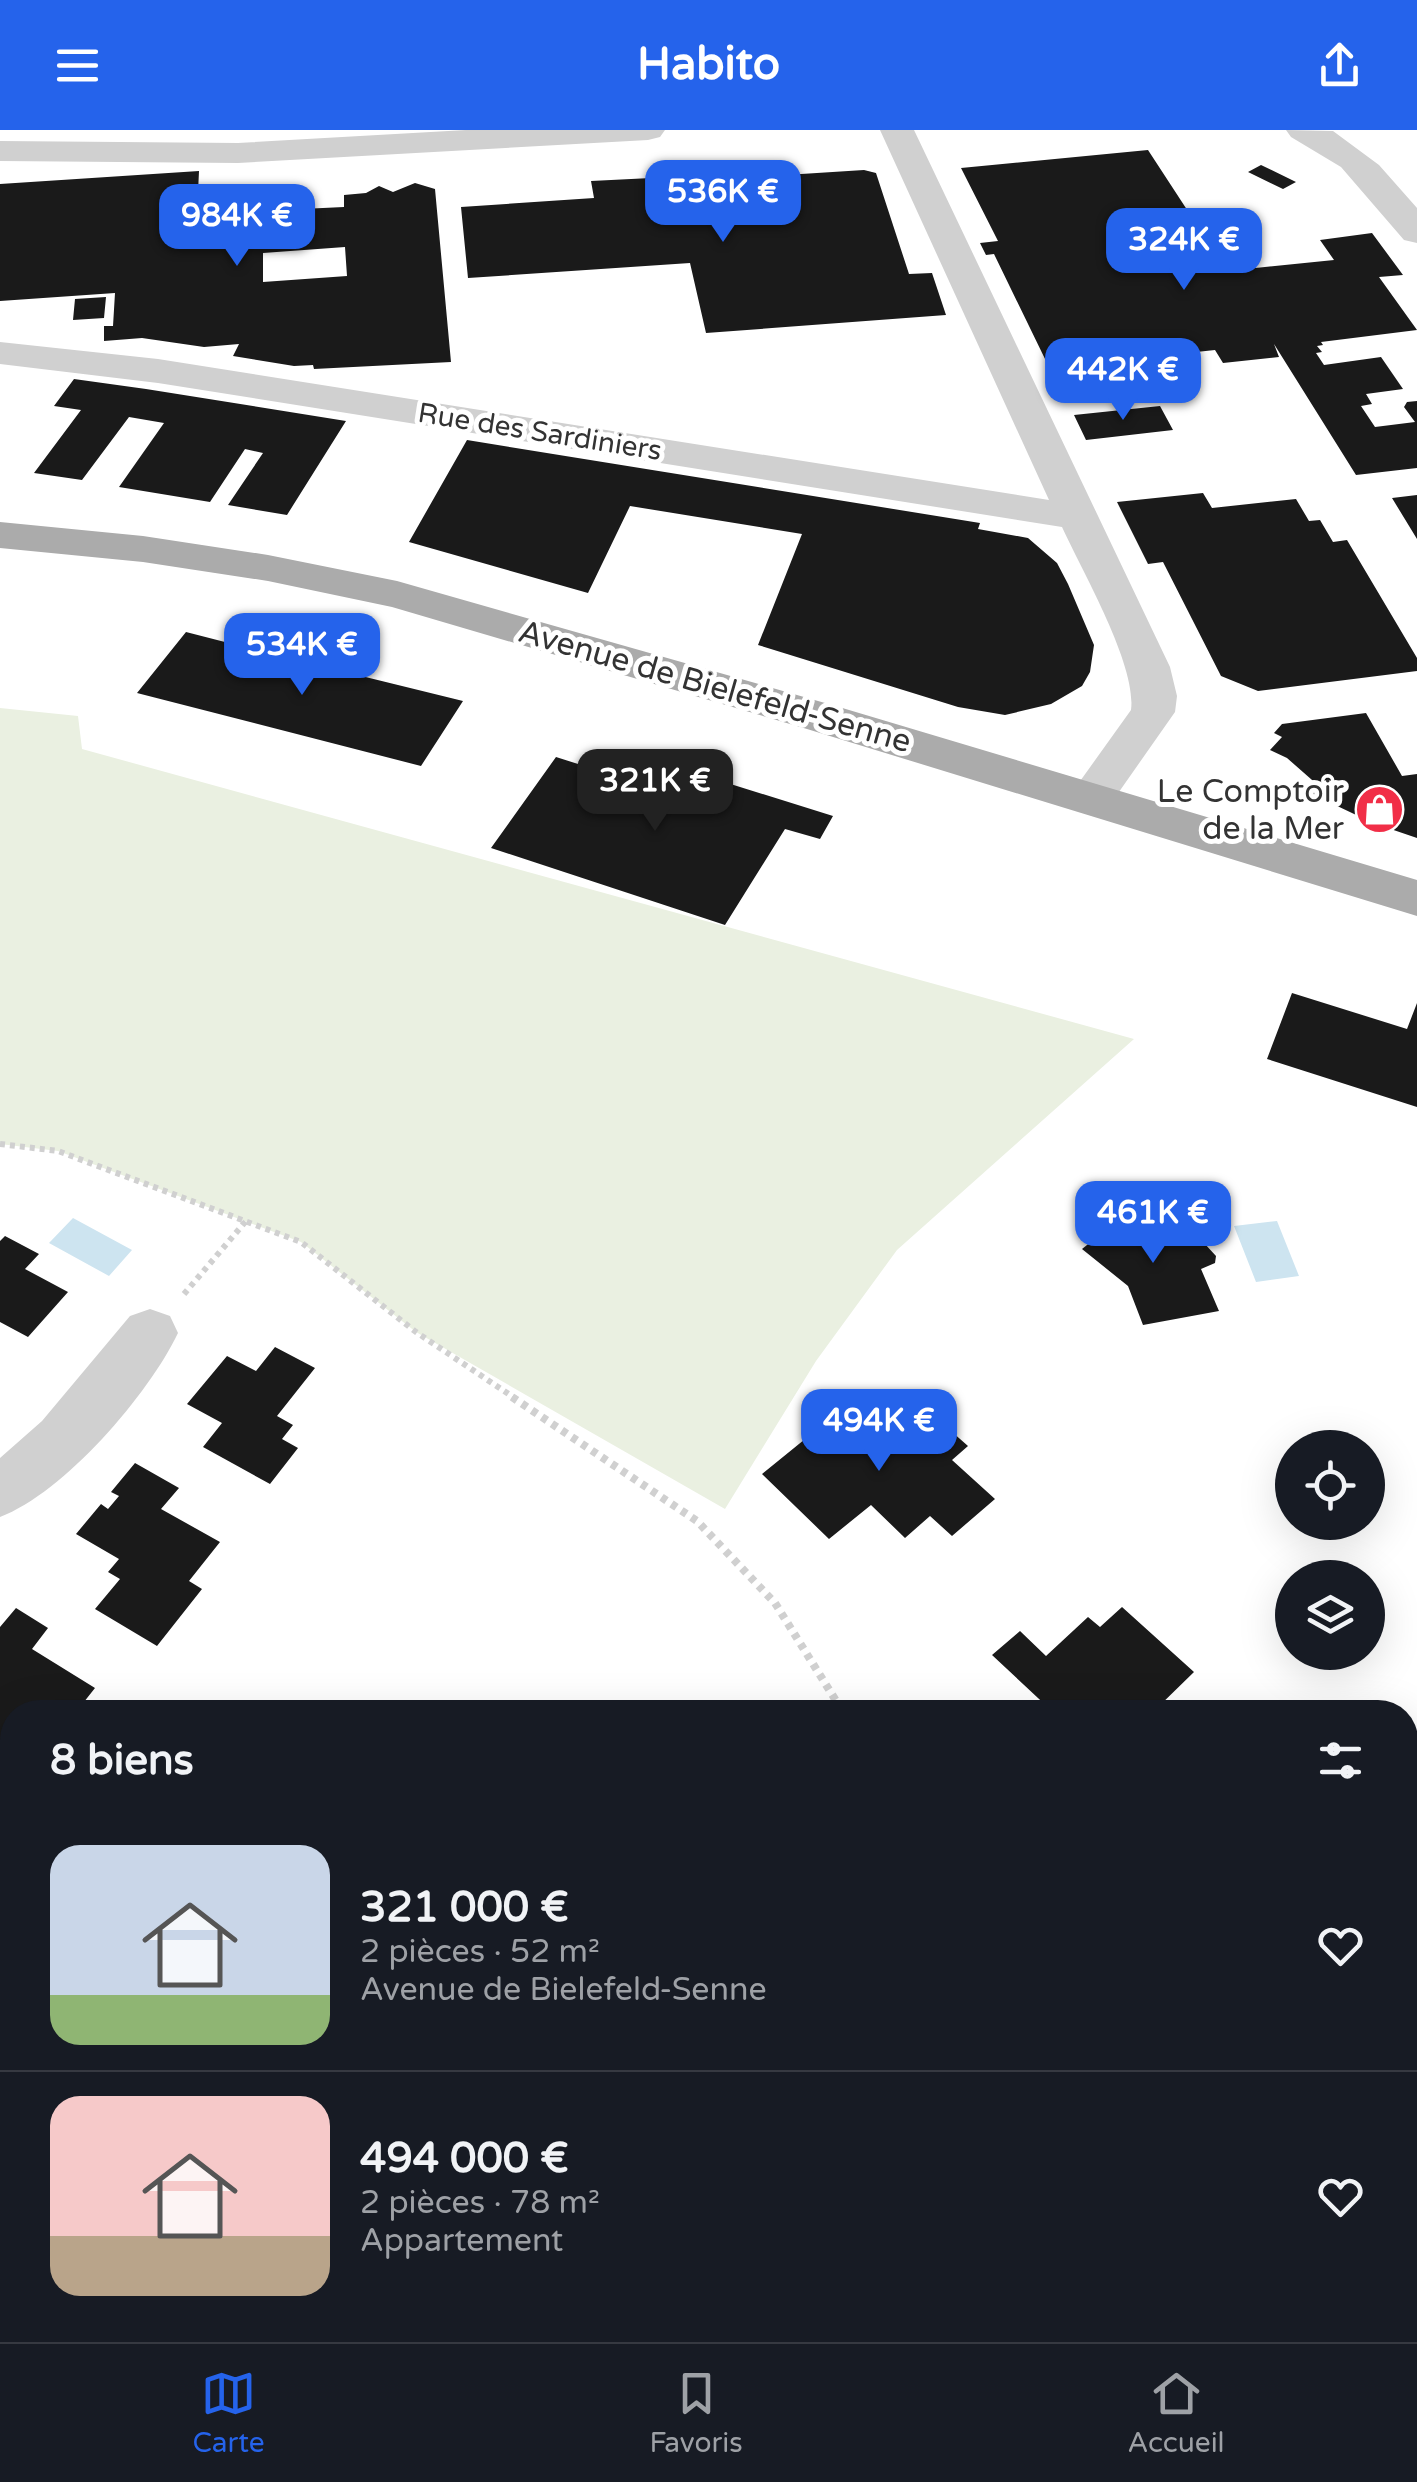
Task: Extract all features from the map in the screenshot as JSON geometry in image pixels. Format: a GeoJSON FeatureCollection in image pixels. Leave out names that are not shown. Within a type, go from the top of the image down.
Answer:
{"type":"FeatureCollection","features":[{"type":"Feature","properties":{"kind":"main road","name":"Avenue de Bielefeld-Senne"},"geometry":{"type":"LineString","coordinates":[[0,535],[144,549],[268,568],[397,595],[1091,798],[1417,898]]}},
{"type":"Feature","properties":{"kind":"street"},"geometry":{"type":"LineString","coordinates":[[0,150],[141,155],[306,150],[648,130]]}},
{"type":"Feature","properties":{"kind":"street"},"geometry":{"type":"LineString","coordinates":[[897,130],[1142,654],[1155,696],[1153,712],[1091,798]]}},
{"type":"Feature","properties":{"kind":"street"},"geometry":{"type":"LineString","coordinates":[[1304,130],[1334,145],[1372,174],[1417,232]]}},
{"type":"Feature","properties":{"kind":"street"},"geometry":{"type":"LineString","coordinates":[[1372,174],[1417,174]]}},
{"type":"Feature","properties":{"kind":"street","name":"Rue des Sardiniers"},"geometry":{"type":"LineString","coordinates":[[0,353],[176,374],[1078,517]]}},
{"type":"Feature","properties":{"kind":"street"},"geometry":{"type":"LineString","coordinates":[[0,1490],[26,1476],[46,1458],[150,1333]]}},
{"type":"Feature","properties":{"kind":"path"},"geometry":{"type":"LineString","coordinates":[[0,1144],[58,1151],[301,1242],[416,1332],[698,1521],[776,1603],[836,1700]]}},
{"type":"Feature","properties":{"kind":"path"},"geometry":{"type":"LineString","coordinates":[[150,1333],[246,1222]]}},
{"type":"Feature","properties":{"kind":"green space"},"geometry":{"type":"Polygon","coordinates":[[[0,708],[78,716],[82,749],[1134,1039],[897,1250],[816,1361],[725,1509],[416,1332],[301,1242],[58,1151],[0,1144],[0,708]]]}},
{"type":"Feature","properties":{"kind":"water"},"geometry":{"type":"Polygon","coordinates":[[[73,1218],[132,1250],[109,1276],[49,1243],[73,1218]]]}},
{"type":"Feature","properties":{"kind":"water"},"geometry":{"type":"Polygon","coordinates":[[[1277,1221],[1299,1276],[1256,1282],[1234,1226],[1277,1221]]]}},
{"type":"Feature","properties":{"kind":"building"},"geometry":{"type":"Polygon","coordinates":[[[1148,150],[1227,271],[1334,260],[1320,240],[1372,233],[1403,275],[1379,277],[1417,330],[1321,342],[1323,345],[1317,346],[1322,352],[1316,353],[1324,365],[1381,357],[1403,389],[1366,394],[1372,404],[1361,406],[1375,427],[1415,422],[1404,407],[1407,402],[1417,401],[1417,468],[1356,475],[1274,344],[1279,357],[1223,363],[1215,350],[1140,358],[1155,386],[1063,396],[994,254],[986,255],[980,243],[998,241],[961,168],[1148,150]]]}},
{"type":"Feature","properties":{"kind":"building"},"geometry":{"type":"Polygon","coordinates":[[[1261,165],[1296,182],[1283,189],[1248,172],[1261,165]]]}},
{"type":"Feature","properties":{"kind":"building"},"geometry":{"type":"Polygon","coordinates":[[[864,170],[876,173],[909,274],[932,273],[946,315],[706,333],[690,263],[468,278],[461,207],[594,198],[591,181],[671,177],[672,182],[864,170]]]}},
{"type":"Feature","properties":{"kind":"building"},"geometry":{"type":"Polygon","coordinates":[[[199,171],[197,214],[344,207],[344,195],[366,193],[379,186],[393,192],[415,183],[435,189],[451,362],[314,369],[313,365],[294,366],[233,356],[239,344],[204,347],[142,338],[104,341],[104,326],[113,326],[115,293],[0,301],[0,184],[199,171]],[[345,247],[263,253],[263,282],[347,276],[345,247]]]}},
{"type":"Feature","properties":{"kind":"building"},"geometry":{"type":"Polygon","coordinates":[[[106,297],[104,318],[73,320],[75,299],[106,297]]]}},
{"type":"Feature","properties":{"kind":"building"},"geometry":{"type":"Polygon","coordinates":[[[74,379],[346,421],[287,515],[228,505],[263,453],[245,449],[210,502],[119,487],[164,423],[129,417],[82,480],[34,473],[81,410],[54,406],[74,379]]]}},
{"type":"Feature","properties":{"kind":"building"},"geometry":{"type":"Polygon","coordinates":[[[1160,406],[1173,430],[1086,440],[1074,415],[1160,406]]]}},
{"type":"Feature","properties":{"kind":"building"},"geometry":{"type":"Polygon","coordinates":[[[467,440],[980,523],[978,529],[1028,538],[1057,563],[1068,584],[1094,645],[1090,672],[1082,686],[1051,704],[1005,715],[958,707],[758,645],[802,534],[630,506],[588,593],[409,542],[467,440]]]}},
{"type":"Feature","properties":{"kind":"building"},"geometry":{"type":"Polygon","coordinates":[[[1203,493],[1212,508],[1296,499],[1309,521],[1320,520],[1333,542],[1347,540],[1417,658],[1417,671],[1258,691],[1221,676],[1163,562],[1148,564],[1117,502],[1203,493]]]}},
{"type":"Feature","properties":{"kind":"building"},"geometry":{"type":"Polygon","coordinates":[[[1417,495],[1417,539],[1392,498],[1417,495]]]}},
{"type":"Feature","properties":{"kind":"building"},"geometry":{"type":"Polygon","coordinates":[[[186,632],[463,701],[421,766],[137,693],[186,632]]]}},
{"type":"Feature","properties":{"kind":"building"},"geometry":{"type":"Polygon","coordinates":[[[1366,713],[1402,776],[1417,774],[1417,838],[1373,823],[1312,794],[1305,789],[1320,787],[1287,758],[1270,750],[1282,737],[1274,733],[1282,724],[1366,713]]]}},
{"type":"Feature","properties":{"kind":"building"},"geometry":{"type":"Polygon","coordinates":[[[556,757],[641,784],[657,761],[833,816],[820,839],[785,829],[725,925],[491,848],[556,757]]]}},
{"type":"Feature","properties":{"kind":"building"},"geometry":{"type":"Polygon","coordinates":[[[1292,993],[1407,1029],[1417,1003],[1417,1107],[1267,1059],[1292,993]]]}},
{"type":"Feature","properties":{"kind":"building"},"geometry":{"type":"Polygon","coordinates":[[[1114,1201],[1131,1215],[1137,1210],[1183,1246],[1197,1240],[1204,1243],[1216,1256],[1215,1263],[1201,1269],[1219,1311],[1143,1325],[1128,1286],[1082,1249],[1102,1233],[1088,1222],[1114,1201]]]}},
{"type":"Feature","properties":{"kind":"building"},"geometry":{"type":"Polygon","coordinates":[[[5,1236],[39,1254],[25,1269],[68,1292],[28,1337],[0,1322],[0,1241],[5,1236]]]}},
{"type":"Feature","properties":{"kind":"building"},"geometry":{"type":"Polygon","coordinates":[[[275,1347],[315,1368],[277,1416],[293,1425],[282,1439],[298,1448],[270,1484],[203,1447],[222,1423],[187,1404],[227,1356],[256,1371],[275,1347]]]}},
{"type":"Feature","properties":{"kind":"building"},"geometry":{"type":"Polygon","coordinates":[[[847,1405],[868,1426],[893,1406],[919,1430],[935,1417],[968,1446],[952,1460],[995,1499],[952,1536],[930,1516],[905,1538],[871,1505],[829,1539],[762,1474],[847,1405]]]}},
{"type":"Feature","properties":{"kind":"building"},"geometry":{"type":"Polygon","coordinates":[[[135,1463],[179,1488],[161,1509],[220,1542],[189,1581],[202,1589],[157,1646],[95,1609],[120,1579],[108,1572],[119,1559],[76,1534],[101,1504],[108,1509],[119,1496],[111,1492],[135,1463]]]}},
{"type":"Feature","properties":{"kind":"building"},"geometry":{"type":"Polygon","coordinates":[[[1122,1607],[1194,1672],[1165,1700],[1040,1700],[992,1655],[1020,1631],[1046,1656],[1088,1617],[1100,1627],[1122,1607]]]}},
{"type":"Feature","properties":{"kind":"building"},"geometry":{"type":"Polygon","coordinates":[[[16,1608],[48,1628],[32,1649],[95,1688],[86,1700],[0,1700],[0,1627],[16,1608]]]}},
{"type":"Feature","properties":{"kind":"place","name":"Le Comptoir de la Mer"},"geometry":{"type":"Point","coordinates":[1379,809]}}]}
